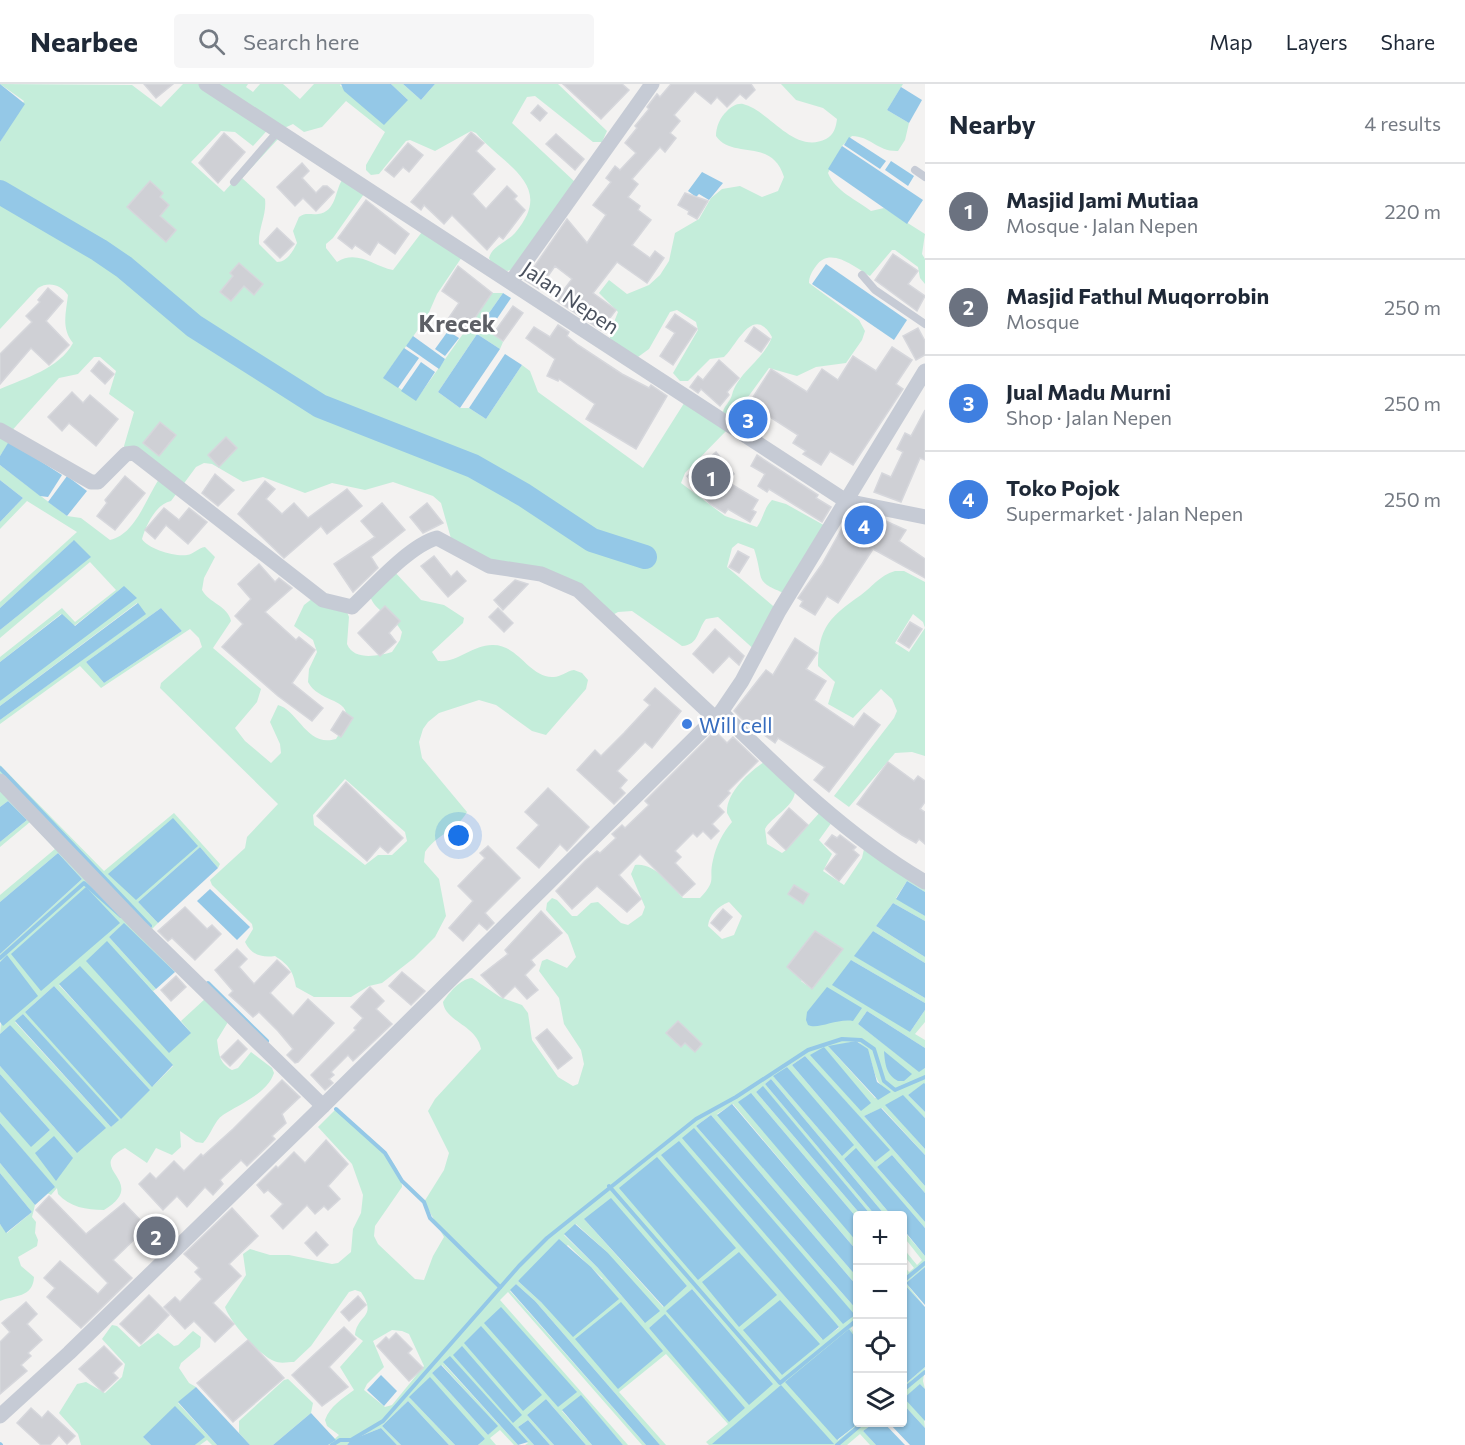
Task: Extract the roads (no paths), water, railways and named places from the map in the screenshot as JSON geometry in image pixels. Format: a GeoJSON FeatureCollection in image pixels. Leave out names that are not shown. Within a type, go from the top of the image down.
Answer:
{"type":"FeatureCollection","features":[{"type":"Feature","properties":{"kind":"street","name":"Jalan Nepen"},"geometry":{"type":"LineString","coordinates":[[206,84],[846,501],[925,518]]}},
{"type":"Feature","properties":{"kind":"street"},"geometry":{"type":"LineString","coordinates":[[511,282],[652,84]]}},
{"type":"Feature","properties":{"kind":"street"},"geometry":{"type":"LineString","coordinates":[[0,1416],[69,1353],[323,1107],[719,716],[925,371]]}},
{"type":"Feature","properties":{"kind":"street"},"geometry":{"type":"LineString","coordinates":[[0,430],[91,482],[98,482],[126,454],[134,453],[323,600],[337,605],[352,606],[413,552],[436,538],[489,566],[541,574],[560,581],[578,590],[792,782],[875,849],[925,882]]}},
{"type":"Feature","properties":{"kind":"street"},"geometry":{"type":"LineString","coordinates":[[0,781],[138,925],[323,1107]]}},
{"type":"Feature","properties":{"kind":"lane"},"geometry":{"type":"LineString","coordinates":[[234,182],[279,130]]}},
{"type":"Feature","properties":{"kind":"lane"},"geometry":{"type":"LineString","coordinates":[[915,170],[925,177]]}},
{"type":"Feature","properties":{"kind":"lane"},"geometry":{"type":"LineString","coordinates":[[862,275],[875,290],[925,324]]}},
{"type":"Feature","properties":{"kind":"water"},"geometry":{"type":"Polygon","coordinates":[[[0,84],[25,104],[0,142],[0,84]]]}},
{"type":"Feature","properties":{"kind":"water"},"geometry":{"type":"Polygon","coordinates":[[[341,84],[391,84],[408,100],[384,125],[344,91],[341,84]]]}},
{"type":"Feature","properties":{"kind":"water"},"geometry":{"type":"Polygon","coordinates":[[[403,84],[435,84],[421,100],[403,84]]]}},
{"type":"Feature","properties":{"kind":"water"},"geometry":{"type":"Polygon","coordinates":[[[901,87],[922,100],[909,123],[887,110],[901,87]]]}},
{"type":"Feature","properties":{"kind":"water"},"geometry":{"type":"Polygon","coordinates":[[[849,137],[886,161],[880,169],[844,145],[849,137]]]}},
{"type":"Feature","properties":{"kind":"water"},"geometry":{"type":"Polygon","coordinates":[[[842,146],[923,200],[907,224],[828,169],[842,146]]]}},
{"type":"Feature","properties":{"kind":"water"},"geometry":{"type":"Polygon","coordinates":[[[891,161],[914,176],[908,186],[885,170],[891,161]]]}},
{"type":"Feature","properties":{"kind":"water"},"geometry":{"type":"Polygon","coordinates":[[[702,172],[723,183],[709,200],[699,194],[696,197],[688,191],[702,172]]]}},
{"type":"Feature","properties":{"kind":"water"},"geometry":{"type":"Polygon","coordinates":[[[826,264],[907,320],[894,340],[812,284],[826,264]]]}},
{"type":"Feature","properties":{"kind":"water"},"geometry":{"type":"Polygon","coordinates":[[[503,293],[511,298],[490,329],[482,323],[503,293]]]}},
{"type":"Feature","properties":{"kind":"water"},"geometry":{"type":"Polygon","coordinates":[[[448,331],[459,338],[445,356],[435,349],[448,331]]]}},
{"type":"Feature","properties":{"kind":"water"},"geometry":{"type":"Polygon","coordinates":[[[477,334],[500,349],[460,408],[438,392],[477,334]]]}},
{"type":"Feature","properties":{"kind":"water"},"geometry":{"type":"Polygon","coordinates":[[[413,336],[445,359],[439,369],[406,346],[413,336]]]}},
{"type":"Feature","properties":{"kind":"water"},"geometry":{"type":"Polygon","coordinates":[[[404,348],[419,358],[398,388],[383,378],[404,348]]]}},
{"type":"Feature","properties":{"kind":"water"},"geometry":{"type":"Polygon","coordinates":[[[505,354],[522,365],[486,419],[469,408],[505,354]]]}},
{"type":"Feature","properties":{"kind":"water"},"geometry":{"type":"Polygon","coordinates":[[[421,362],[435,372],[416,401],[401,391],[421,362]]]}},
{"type":"Feature","properties":{"kind":"water"},"geometry":{"type":"Polygon","coordinates":[[[8,443],[12,443],[62,475],[48,497],[40,496],[0,465],[0,456],[8,443]]]}},
{"type":"Feature","properties":{"kind":"water"},"geometry":{"type":"Polygon","coordinates":[[[67,476],[87,491],[67,516],[48,502],[67,476]]]}},
{"type":"Feature","properties":{"kind":"water"},"geometry":{"type":"Polygon","coordinates":[[[0,480],[23,498],[0,522],[0,480]]]}},
{"type":"Feature","properties":{"kind":"water"},"geometry":{"type":"Polygon","coordinates":[[[74,540],[91,557],[0,630],[0,608],[74,540]]]}},
{"type":"Feature","properties":{"kind":"water"},"geometry":{"type":"Polygon","coordinates":[[[124,586],[137,598],[0,701],[0,662],[62,614],[75,626],[124,586]]]}},
{"type":"Feature","properties":{"kind":"water"},"geometry":{"type":"Polygon","coordinates":[[[138,603],[146,614],[0,720],[0,706],[138,603]]]}},
{"type":"Feature","properties":{"kind":"water"},"geometry":{"type":"Polygon","coordinates":[[[161,608],[182,631],[104,683],[86,662],[161,608]]]}},
{"type":"Feature","properties":{"kind":"water"},"geometry":{"type":"Polygon","coordinates":[[[8,801],[27,820],[0,842],[0,807],[8,801]]]}},
{"type":"Feature","properties":{"kind":"water"},"geometry":{"type":"Polygon","coordinates":[[[173,818],[198,846],[136,900],[108,874],[173,818]]]}},
{"type":"Feature","properties":{"kind":"water"},"geometry":{"type":"Polygon","coordinates":[[[200,847],[218,868],[158,923],[138,902],[200,847]]]}},
{"type":"Feature","properties":{"kind":"water"},"geometry":{"type":"Polygon","coordinates":[[[58,853],[82,879],[0,954],[0,902],[58,853]]]}},
{"type":"Feature","properties":{"kind":"water"},"geometry":{"type":"Polygon","coordinates":[[[907,881],[925,892],[925,916],[896,899],[907,881]]]}},
{"type":"Feature","properties":{"kind":"water"},"geometry":{"type":"Polygon","coordinates":[[[86,887],[120,923],[41,991],[11,954],[86,887]]]}},
{"type":"Feature","properties":{"kind":"water"},"geometry":{"type":"Polygon","coordinates":[[[210,889],[250,927],[237,940],[197,901],[210,889]]]}},
{"type":"Feature","properties":{"kind":"water"},"geometry":{"type":"Polygon","coordinates":[[[893,903],[925,921],[925,957],[876,926],[893,903]]]}},
{"type":"Feature","properties":{"kind":"water"},"geometry":{"type":"Polygon","coordinates":[[[124,923],[175,972],[156,989],[109,937],[124,923]]]}},
{"type":"Feature","properties":{"kind":"water"},"geometry":{"type":"Polygon","coordinates":[[[873,931],[925,963],[925,998],[854,956],[873,931]]]}},
{"type":"Feature","properties":{"kind":"water"},"geometry":{"type":"Polygon","coordinates":[[[107,941],[191,1033],[169,1053],[86,961],[107,941]]]}},
{"type":"Feature","properties":{"kind":"water"},"geometry":{"type":"Polygon","coordinates":[[[7,955],[38,996],[3,1026],[0,1022],[0,962],[7,955]]]}},
{"type":"Feature","properties":{"kind":"water"},"geometry":{"type":"Polygon","coordinates":[[[851,960],[925,1003],[925,1010],[910,1032],[832,985],[851,960]]]}},
{"type":"Feature","properties":{"kind":"water"},"geometry":{"type":"Polygon","coordinates":[[[80,966],[173,1065],[152,1087],[59,984],[80,966]]]}},
{"type":"Feature","properties":{"kind":"water"},"geometry":{"type":"Polygon","coordinates":[[[54,986],[150,1090],[121,1119],[25,1012],[54,986]]]}},
{"type":"Feature","properties":{"kind":"water"},"geometry":{"type":"Polygon","coordinates":[[[827,987],[862,1008],[853,1021],[808,1025],[807,1012],[827,987]]]}},
{"type":"Feature","properties":{"kind":"water"},"geometry":{"type":"Polygon","coordinates":[[[867,1011],[925,1048],[925,1068],[919,1072],[858,1024],[867,1011]]]}},
{"type":"Feature","properties":{"kind":"water"},"geometry":{"type":"Polygon","coordinates":[[[23,1014],[119,1120],[111,1127],[15,1021],[23,1014]]]}},
{"type":"Feature","properties":{"kind":"water"},"geometry":{"type":"Polygon","coordinates":[[[10,1025],[106,1128],[77,1153],[0,1066],[0,1034],[10,1025]]]}},
{"type":"Feature","properties":{"kind":"water"},"geometry":{"type":"Polygon","coordinates":[[[856,1041],[868,1049],[877,1082],[891,1092],[878,1100],[828,1046],[856,1041]]]}},
{"type":"Feature","properties":{"kind":"water"},"geometry":{"type":"Polygon","coordinates":[[[824,1047],[871,1103],[861,1111],[810,1055],[824,1047]]]}},
{"type":"Feature","properties":{"kind":"water"},"geometry":{"type":"Polygon","coordinates":[[[884,1051],[912,1074],[904,1081],[894,1079],[887,1069],[884,1051]]]}},
{"type":"Feature","properties":{"kind":"water"},"geometry":{"type":"Polygon","coordinates":[[[805,1056],[890,1150],[875,1162],[792,1065],[805,1056]]]}},
{"type":"Feature","properties":{"kind":"water"},"geometry":{"type":"Polygon","coordinates":[[[787,1067],[854,1145],[842,1156],[773,1076],[787,1067]]]}},
{"type":"Feature","properties":{"kind":"water"},"geometry":{"type":"Polygon","coordinates":[[[0,1074],[50,1130],[31,1147],[0,1112],[0,1074]]]}},
{"type":"Feature","properties":{"kind":"water"},"geometry":{"type":"Polygon","coordinates":[[[771,1079],[882,1211],[872,1211],[765,1084],[771,1079]]]}},
{"type":"Feature","properties":{"kind":"water"},"geometry":{"type":"Polygon","coordinates":[[[925,1084],[925,1112],[908,1095],[925,1084]]]}},
{"type":"Feature","properties":{"kind":"water"},"geometry":{"type":"Polygon","coordinates":[[[763,1086],[868,1211],[858,1211],[756,1092],[763,1086]]]}},
{"type":"Feature","properties":{"kind":"water"},"geometry":{"type":"Polygon","coordinates":[[[751,1093],[853,1213],[853,1237],[738,1102],[751,1093]]]}},
{"type":"Feature","properties":{"kind":"water"},"geometry":{"type":"Polygon","coordinates":[[[903,1095],[925,1118],[925,1149],[885,1105],[903,1095]]]}},
{"type":"Feature","properties":{"kind":"water"},"geometry":{"type":"Polygon","coordinates":[[[732,1104],[853,1246],[853,1272],[717,1115],[732,1104]]]}},
{"type":"Feature","properties":{"kind":"water"},"geometry":{"type":"Polygon","coordinates":[[[881,1108],[925,1155],[925,1186],[864,1116],[881,1108]]]}},
{"type":"Feature","properties":{"kind":"water"},"geometry":{"type":"Polygon","coordinates":[[[711,1115],[853,1281],[853,1305],[696,1126],[711,1115]]]}},
{"type":"Feature","properties":{"kind":"water"},"geometry":{"type":"Polygon","coordinates":[[[0,1123],[55,1187],[35,1205],[0,1163],[0,1123]]]}},
{"type":"Feature","properties":{"kind":"water"},"geometry":{"type":"Polygon","coordinates":[[[694,1128],[853,1313],[853,1316],[843,1324],[682,1138],[694,1128]]]}},
{"type":"Feature","properties":{"kind":"water"},"geometry":{"type":"Polygon","coordinates":[[[54,1136],[73,1158],[56,1181],[35,1153],[54,1136]]]}},
{"type":"Feature","properties":{"kind":"water"},"geometry":{"type":"Polygon","coordinates":[[[679,1141],[839,1327],[823,1340],[661,1155],[679,1141]]]}},
{"type":"Feature","properties":{"kind":"water"},"geometry":{"type":"Polygon","coordinates":[[[856,1148],[925,1228],[925,1256],[907,1234],[907,1211],[888,1211],[844,1159],[856,1148]]]}},
{"type":"Feature","properties":{"kind":"water"},"geometry":{"type":"Polygon","coordinates":[[[892,1155],[925,1193],[925,1222],[877,1167],[892,1155]]]}},
{"type":"Feature","properties":{"kind":"water"},"geometry":{"type":"Polygon","coordinates":[[[657,1157],[736,1248],[698,1280],[619,1188],[657,1157]]]}},
{"type":"Feature","properties":{"kind":"water"},"geometry":{"type":"Polygon","coordinates":[[[0,1173],[32,1212],[6,1233],[0,1224],[0,1173]]]}},
{"type":"Feature","properties":{"kind":"water"},"geometry":{"type":"Polygon","coordinates":[[[611,1198],[687,1286],[664,1307],[584,1219],[611,1198]]]}},
{"type":"Feature","properties":{"kind":"water"},"geometry":{"type":"Polygon","coordinates":[[[575,1224],[607,1252],[660,1311],[645,1323],[598,1268],[564,1234],[575,1224]]]}},
{"type":"Feature","properties":{"kind":"water"},"geometry":{"type":"Polygon","coordinates":[[[559,1239],[591,1267],[619,1299],[573,1337],[518,1281],[559,1239]]]}},
{"type":"Feature","properties":{"kind":"water"},"geometry":{"type":"Polygon","coordinates":[[[739,1252],[777,1295],[739,1327],[702,1282],[739,1252]]]}},
{"type":"Feature","properties":{"kind":"water"},"geometry":{"type":"Polygon","coordinates":[[[925,1267],[925,1305],[907,1284],[925,1267]]]}},
{"type":"Feature","properties":{"kind":"water"},"geometry":{"type":"Polygon","coordinates":[[[516,1284],[535,1301],[660,1445],[646,1445],[510,1290],[516,1284]]]}},
{"type":"Feature","properties":{"kind":"water"},"geometry":{"type":"Polygon","coordinates":[[[907,1287],[925,1307],[925,1367],[907,1383],[907,1287]]]}},
{"type":"Feature","properties":{"kind":"water"},"geometry":{"type":"Polygon","coordinates":[[[692,1289],[773,1384],[749,1405],[666,1311],[692,1289]]]}},
{"type":"Feature","properties":{"kind":"water"},"geometry":{"type":"Polygon","coordinates":[[[780,1300],[820,1344],[782,1375],[743,1330],[780,1300]]]}},
{"type":"Feature","properties":{"kind":"water"},"geometry":{"type":"Polygon","coordinates":[[[621,1302],[663,1351],[618,1389],[575,1339],[621,1302]]]}},
{"type":"Feature","properties":{"kind":"water"},"geometry":{"type":"Polygon","coordinates":[[[501,1307],[577,1392],[558,1407],[484,1323],[501,1307]]]}},
{"type":"Feature","properties":{"kind":"water"},"geometry":{"type":"Polygon","coordinates":[[[665,1314],[745,1408],[729,1422],[649,1328],[665,1314]]]}},
{"type":"Feature","properties":{"kind":"water"},"geometry":{"type":"Polygon","coordinates":[[[481,1326],[542,1395],[523,1411],[464,1343],[481,1326]]]}},
{"type":"Feature","properties":{"kind":"water"},"geometry":{"type":"Polygon","coordinates":[[[849,1329],[853,1334],[854,1427],[837,1440],[785,1382],[849,1329]]]}},
{"type":"Feature","properties":{"kind":"water"},"geometry":{"type":"Polygon","coordinates":[[[462,1346],[522,1415],[513,1423],[453,1355],[462,1346]]]}},
{"type":"Feature","properties":{"kind":"water"},"geometry":{"type":"Polygon","coordinates":[[[450,1356],[528,1442],[518,1445],[443,1362],[450,1356]]]}},
{"type":"Feature","properties":{"kind":"water"},"geometry":{"type":"Polygon","coordinates":[[[441,1365],[498,1426],[488,1435],[432,1373],[441,1365]]]}},
{"type":"Feature","properties":{"kind":"water"},"geometry":{"type":"Polygon","coordinates":[[[381,1375],[397,1391],[384,1406],[367,1390],[381,1375]]]}},
{"type":"Feature","properties":{"kind":"water"},"geometry":{"type":"Polygon","coordinates":[[[430,1377],[485,1439],[478,1445],[455,1445],[409,1397],[430,1377]]]}},
{"type":"Feature","properties":{"kind":"water"},"geometry":{"type":"Polygon","coordinates":[[[920,1384],[925,1389],[925,1421],[907,1401],[907,1395],[920,1384]]]}},
{"type":"Feature","properties":{"kind":"water"},"geometry":{"type":"Polygon","coordinates":[[[781,1385],[834,1444],[712,1444],[781,1385]]]}},
{"type":"Feature","properties":{"kind":"water"},"geometry":{"type":"Polygon","coordinates":[[[196,1387],[250,1445],[217,1445],[178,1402],[196,1387]]]}},
{"type":"Feature","properties":{"kind":"water"},"geometry":{"type":"Polygon","coordinates":[[[581,1395],[623,1445],[592,1445],[562,1410],[581,1395]]]}},
{"type":"Feature","properties":{"kind":"water"},"geometry":{"type":"Polygon","coordinates":[[[546,1399],[586,1445],[554,1445],[527,1415],[546,1399]]]}},
{"type":"Feature","properties":{"kind":"water"},"geometry":{"type":"Polygon","coordinates":[[[408,1401],[449,1445],[401,1445],[382,1426],[408,1401]]]}},
{"type":"Feature","properties":{"kind":"water"},"geometry":{"type":"Polygon","coordinates":[[[175,1406],[205,1437],[195,1445],[151,1445],[143,1437],[175,1406]]]}},
{"type":"Feature","properties":{"kind":"water"},"geometry":{"type":"Polygon","coordinates":[[[907,1408],[925,1428],[925,1445],[910,1445],[893,1427],[907,1427],[907,1408]]]}},
{"type":"Feature","properties":{"kind":"water"},"geometry":{"type":"Polygon","coordinates":[[[311,1413],[336,1440],[328,1445],[273,1445],[311,1413]]]}},
{"type":"Feature","properties":{"kind":"water"},"geometry":{"type":"Polygon","coordinates":[[[528,1420],[550,1445],[534,1445],[518,1427],[528,1420]]]}},
{"type":"Feature","properties":{"kind":"water"},"geometry":{"type":"Polygon","coordinates":[[[868,1427],[888,1427],[905,1445],[876,1445],[863,1431],[868,1427]]]}},
{"type":"Feature","properties":{"kind":"water"},"geometry":{"type":"Polygon","coordinates":[[[381,1428],[397,1445],[347,1445],[351,1440],[381,1428]]]}},
{"type":"Feature","properties":{"kind":"waterway"},"geometry":{"type":"LineString","coordinates":[[0,192],[99,250],[124,267],[194,326],[320,406],[473,466],[524,495],[592,540],[645,557]]}},
{"type":"Feature","properties":{"kind":"waterway"},"geometry":{"type":"LineString","coordinates":[[0,768],[150,926]]}},
{"type":"Feature","properties":{"kind":"waterway"},"geometry":{"type":"LineString","coordinates":[[0,958],[84,883],[121,916]]}},
{"type":"Feature","properties":{"kind":"waterway"},"geometry":{"type":"LineString","coordinates":[[208,983],[267,1041]]}},
{"type":"Feature","properties":{"kind":"waterway"},"geometry":{"type":"LineString","coordinates":[[332,1445],[340,1440],[351,1440],[383,1421],[519,1266],[547,1238],[696,1119],[736,1097],[808,1050],[842,1039],[861,1040],[874,1049],[884,1081],[895,1090],[925,1077]]}},
{"type":"Feature","properties":{"kind":"waterway"},"geometry":{"type":"LineString","coordinates":[[336,1109],[385,1153],[402,1181],[424,1202],[430,1218],[500,1287]]}},
{"type":"Feature","properties":{"kind":"waterway"},"geometry":{"type":"LineString","coordinates":[[609,1186],[780,1383],[853,1323]]}},
{"type":"Feature","properties":{"kind":"waterway"},"geometry":{"type":"LineString","coordinates":[[907,1278],[925,1263]]}},
{"type":"Feature","properties":{"kind":"waterway"},"geometry":{"type":"LineString","coordinates":[[907,1387],[925,1372]]}},
{"type":"Feature","properties":{"kind":"waterway"},"geometry":{"type":"LineString","coordinates":[[837,1445],[858,1427]]}},
{"type":"Feature","properties":{"kind":"place","name":"Jual Madu Murni"},"geometry":{"type":"Point","coordinates":[748,419]}},
{"type":"Feature","properties":{"kind":"place","name":"Masjid Jami Mutiaa"},"geometry":{"type":"Point","coordinates":[711,477]}},
{"type":"Feature","properties":{"kind":"place","name":"Toko Pojok"},"geometry":{"type":"Point","coordinates":[864,525]}},
{"type":"Feature","properties":{"kind":"place","name":"Will cell"},"geometry":{"type":"Point","coordinates":[687,724]}},
{"type":"Feature","properties":{"kind":"place","name":"Masjid Fathul Muqorrobin"},"geometry":{"type":"Point","coordinates":[156,1236]}},
{"type":"Feature","properties":{"kind":"district","name":"Krecek"},"geometry":{"type":"Point","coordinates":[457,322]}}]}
